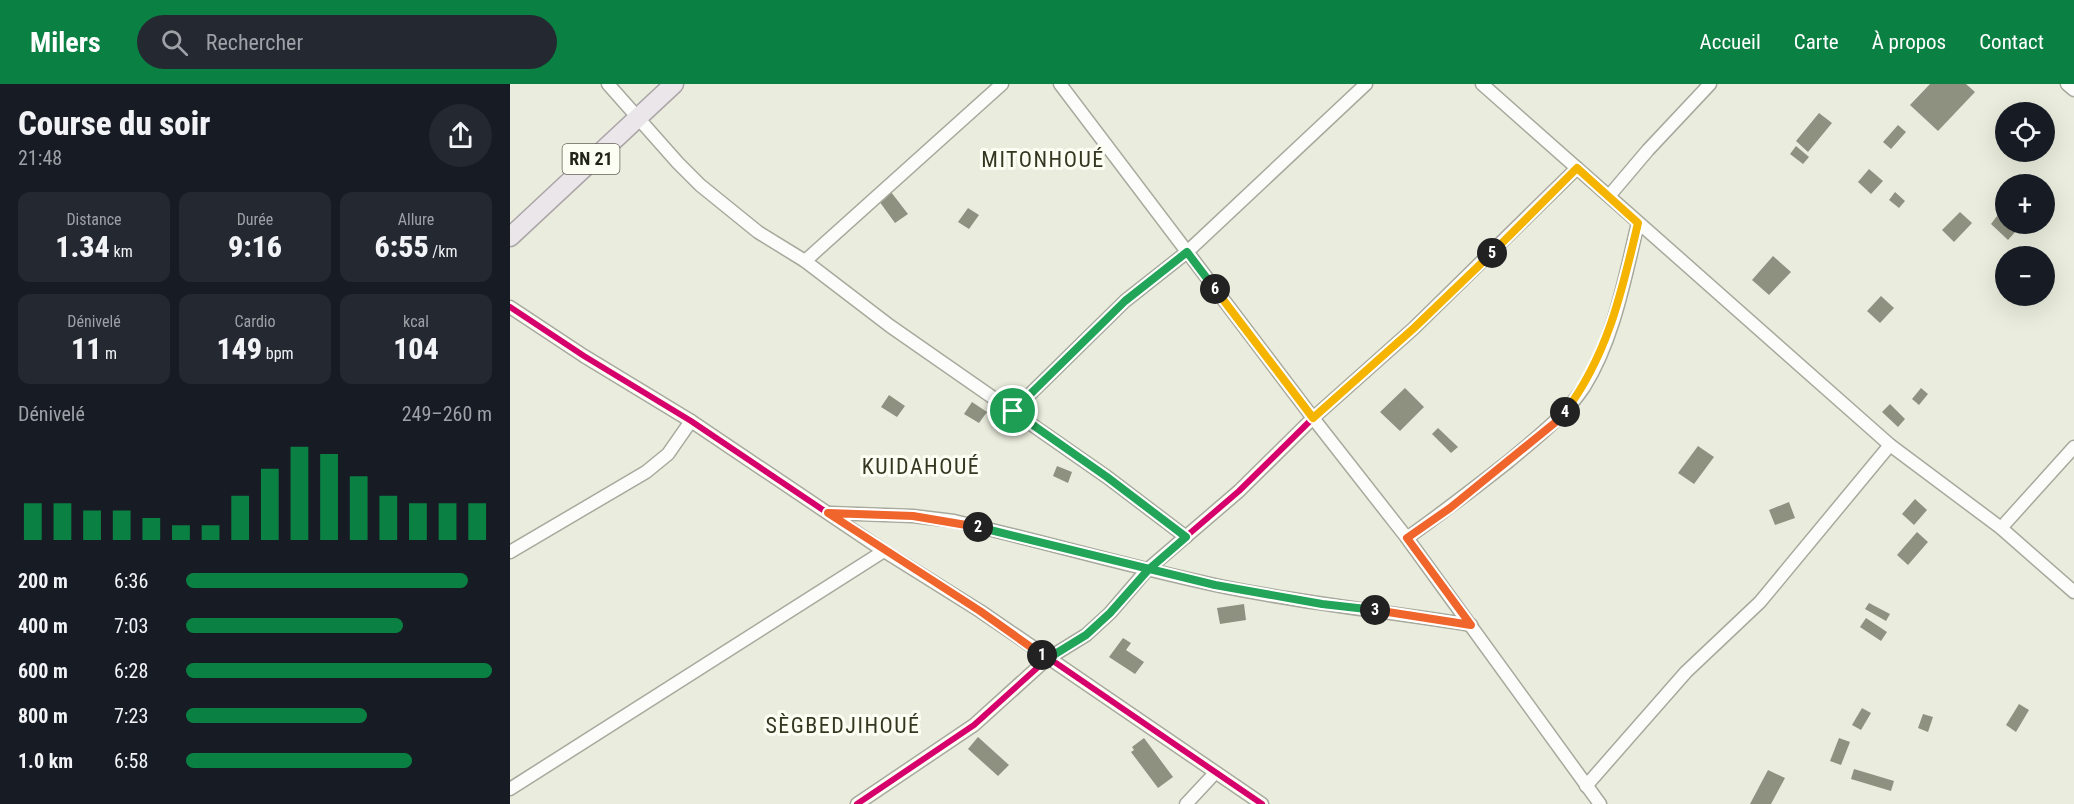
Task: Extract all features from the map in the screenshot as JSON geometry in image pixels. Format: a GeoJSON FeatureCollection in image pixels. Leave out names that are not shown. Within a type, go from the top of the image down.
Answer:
{"type":"FeatureCollection","features":[{"type":"Feature","properties":{"kind":"main road","name":"RN 21"},"geometry":{"type":"LineString","coordinates":[[510,237],[674,84]]}},
{"type":"Feature","properties":{"kind":"street"},"geometry":{"type":"LineString","coordinates":[[608,84],[700,185],[758,232],[805,261],[890,326],[1107,477],[1186,537]]}},
{"type":"Feature","properties":{"kind":"street"},"geometry":{"type":"LineString","coordinates":[[805,261],[1002,84]]}},
{"type":"Feature","properties":{"kind":"street"},"geometry":{"type":"LineString","coordinates":[[1060,84],[1313,418],[1407,538],[1599,804]]}},
{"type":"Feature","properties":{"kind":"street"},"geometry":{"type":"LineString","coordinates":[[1013,411],[1125,301],[1187,252],[1366,84]]}},
{"type":"Feature","properties":{"kind":"street"},"geometry":{"type":"LineString","coordinates":[[1482,84],[1890,445],[2001,528],[2074,592]]}},
{"type":"Feature","properties":{"kind":"street"},"geometry":{"type":"LineString","coordinates":[[1609,196],[1648,150],[1710,84]]}},
{"type":"Feature","properties":{"kind":"street"},"geometry":{"type":"LineString","coordinates":[[2067,84],[2074,90]]}},
{"type":"Feature","properties":{"kind":"street"},"geometry":{"type":"LineString","coordinates":[[857,804],[974,725],[1047,659],[1086,635],[1110,613],[1148,570],[1239,491],[1313,418],[1414,328],[1577,168]]}},
{"type":"Feature","properties":{"kind":"street"},"geometry":{"type":"LineString","coordinates":[[1407,538],[1450,508],[1557,421],[1584,387],[1602,350],[1623,287],[1638,223]]}},
{"type":"Feature","properties":{"kind":"street"},"geometry":{"type":"LineString","coordinates":[[510,307],[584,356],[691,421],[884,551],[980,611],[1262,804]]}},
{"type":"Feature","properties":{"kind":"street"},"geometry":{"type":"LineString","coordinates":[[510,552],[645,472],[668,454],[691,421]]}},
{"type":"Feature","properties":{"kind":"street"},"geometry":{"type":"LineString","coordinates":[[1586,786],[1686,672],[1760,602],[1890,445]]}},
{"type":"Feature","properties":{"kind":"street"},"geometry":{"type":"LineString","coordinates":[[2001,528],[2074,447]]}},
{"type":"Feature","properties":{"kind":"street"},"geometry":{"type":"LineString","coordinates":[[828,513],[913,516],[954,522],[1148,570],[1322,604],[1380,610],[1471,625]]}},
{"type":"Feature","properties":{"kind":"street"},"geometry":{"type":"LineString","coordinates":[[510,789],[884,551]]}},
{"type":"Feature","properties":{"kind":"street"},"geometry":{"type":"LineString","coordinates":[[1185,804],[1215,773]]}},
{"type":"Feature","properties":{"kind":"building"},"geometry":{"type":"Polygon","coordinates":[[[1930,84],[1966,84],[1975,92],[1938,131],[1910,105],[1930,84]]]}},
{"type":"Feature","properties":{"kind":"building"},"geometry":{"type":"Polygon","coordinates":[[[1819,113],[1832,123],[1808,152],[1796,141],[1819,113]]]}},
{"type":"Feature","properties":{"kind":"building"},"geometry":{"type":"Polygon","coordinates":[[[1898,125],[1906,132],[1891,149],[1883,142],[1898,125]]]}},
{"type":"Feature","properties":{"kind":"building"},"geometry":{"type":"Polygon","coordinates":[[[1796,146],[1809,157],[1803,164],[1790,154],[1796,146]]]}},
{"type":"Feature","properties":{"kind":"building"},"geometry":{"type":"Polygon","coordinates":[[[1869,169],[1883,181],[1871,194],[1858,182],[1869,169]]]}},
{"type":"Feature","properties":{"kind":"building"},"geometry":{"type":"Polygon","coordinates":[[[891,192],[908,214],[895,223],[879,201],[891,192]]]}},
{"type":"Feature","properties":{"kind":"building"},"geometry":{"type":"Polygon","coordinates":[[[1895,192],[1905,201],[1899,208],[1889,200],[1895,192]]]}},
{"type":"Feature","properties":{"kind":"building"},"geometry":{"type":"Polygon","coordinates":[[[968,208],[979,215],[969,229],[958,222],[968,208]]]}},
{"type":"Feature","properties":{"kind":"building"},"geometry":{"type":"Polygon","coordinates":[[[1960,212],[1972,223],[1954,242],[1942,230],[1960,212]]]}},
{"type":"Feature","properties":{"kind":"building"},"geometry":{"type":"Polygon","coordinates":[[[2002,234],[2013,234],[2008,240],[2002,234]]]}},
{"type":"Feature","properties":{"kind":"building"},"geometry":{"type":"Polygon","coordinates":[[[1773,256],[1791,272],[1769,295],[1752,280],[1773,256]]]}},
{"type":"Feature","properties":{"kind":"building"},"geometry":{"type":"Polygon","coordinates":[[[1881,296],[1894,308],[1880,323],[1867,311],[1881,296]]]}},
{"type":"Feature","properties":{"kind":"building"},"geometry":{"type":"Polygon","coordinates":[[[1405,388],[1424,407],[1400,431],[1380,412],[1405,388]]]}},
{"type":"Feature","properties":{"kind":"building"},"geometry":{"type":"Polygon","coordinates":[[[1921,388],[1928,394],[1919,405],[1912,399],[1921,388]]]}},
{"type":"Feature","properties":{"kind":"building"},"geometry":{"type":"Polygon","coordinates":[[[889,395],[905,406],[897,417],[881,407],[889,395]]]}},
{"type":"Feature","properties":{"kind":"building"},"geometry":{"type":"Polygon","coordinates":[[[972,402],[987,412],[979,423],[964,414],[972,402]]]}},
{"type":"Feature","properties":{"kind":"building"},"geometry":{"type":"Polygon","coordinates":[[[1890,404],[1905,419],[1898,427],[1882,412],[1890,404]]]}},
{"type":"Feature","properties":{"kind":"building"},"geometry":{"type":"Polygon","coordinates":[[[1438,428],[1458,447],[1451,453],[1432,434],[1438,428]]]}},
{"type":"Feature","properties":{"kind":"building"},"geometry":{"type":"Polygon","coordinates":[[[1698,446],[1714,457],[1694,484],[1678,473],[1698,446]]]}},
{"type":"Feature","properties":{"kind":"building"},"geometry":{"type":"Polygon","coordinates":[[[1057,466],[1072,472],[1068,483],[1053,476],[1057,466]]]}},
{"type":"Feature","properties":{"kind":"building"},"geometry":{"type":"Polygon","coordinates":[[[1915,499],[1927,510],[1914,525],[1902,514],[1915,499]]]}},
{"type":"Feature","properties":{"kind":"building"},"geometry":{"type":"Polygon","coordinates":[[[1789,502],[1795,518],[1775,525],[1769,510],[1789,502]]]}},
{"type":"Feature","properties":{"kind":"building"},"geometry":{"type":"Polygon","coordinates":[[[1917,532],[1928,542],[1908,565],[1897,555],[1917,532]]]}},
{"type":"Feature","properties":{"kind":"building"},"geometry":{"type":"Polygon","coordinates":[[[1869,603],[1890,614],[1886,621],[1865,609],[1869,603]]]}},
{"type":"Feature","properties":{"kind":"building"},"geometry":{"type":"Polygon","coordinates":[[[1244,604],[1246,620],[1220,624],[1217,608],[1244,604]]]}},
{"type":"Feature","properties":{"kind":"building"},"geometry":{"type":"Polygon","coordinates":[[[1866,618],[1887,632],[1881,641],[1860,627],[1866,618]]]}},
{"type":"Feature","properties":{"kind":"building"},"geometry":{"type":"Polygon","coordinates":[[[1123,638],[1131,643],[1126,650],[1144,662],[1135,674],[1109,657],[1123,638]]]}},
{"type":"Feature","properties":{"kind":"building"},"geometry":{"type":"Polygon","coordinates":[[[2019,704],[2029,710],[2016,732],[2006,725],[2019,704]]]}},
{"type":"Feature","properties":{"kind":"building"},"geometry":{"type":"Polygon","coordinates":[[[1862,708],[1871,713],[1861,730],[1852,725],[1862,708]]]}},
{"type":"Feature","properties":{"kind":"building"},"geometry":{"type":"Polygon","coordinates":[[[1923,714],[1933,717],[1928,732],[1918,728],[1923,714]]]}},
{"type":"Feature","properties":{"kind":"building"},"geometry":{"type":"Polygon","coordinates":[[[978,737],[1009,765],[998,776],[968,749],[978,737]]]}},
{"type":"Feature","properties":{"kind":"building"},"geometry":{"type":"Polygon","coordinates":[[[1144,738],[1173,777],[1158,788],[1131,752],[1134,750],[1132,747],[1144,738]]]}},
{"type":"Feature","properties":{"kind":"building"},"geometry":{"type":"Polygon","coordinates":[[[1839,738],[1850,742],[1841,765],[1830,761],[1839,738]]]}},
{"type":"Feature","properties":{"kind":"building"},"geometry":{"type":"Polygon","coordinates":[[[1854,769],[1894,781],[1891,791],[1851,779],[1854,769]]]}},
{"type":"Feature","properties":{"kind":"building"},"geometry":{"type":"Polygon","coordinates":[[[1768,770],[1785,778],[1771,804],[1750,804],[1768,770]]]}},
{"type":"Feature","properties":{"kind":"cycle path"},"geometry":{"type":"LineString","coordinates":[[857,804],[974,725],[1047,659],[1086,635],[1110,613],[1147,570],[1239,491],[1313,418],[1414,328],[1577,168]]}},
{"type":"Feature","properties":{"kind":"cycle path"},"geometry":{"type":"LineString","coordinates":[[510,307],[584,356],[691,421],[884,551],[980,611],[1262,804]]}},
{"type":"Feature","properties":{"kind":"district","name":"MITONHOUÉ"},"geometry":{"type":"Point","coordinates":[1043,159]}},
{"type":"Feature","properties":{"kind":"district","name":"KUIDAHOUÉ"},"geometry":{"type":"Point","coordinates":[921,466]}},
{"type":"Feature","properties":{"kind":"district","name":"SÈGBEDJIHOUÉ"},"geometry":{"type":"Point","coordinates":[843,725]}},
{"type":"Feature","properties":{"kind":"route"},"geometry":{"type":"LineString","coordinates":[[1013,411],[1107,477],[1186,537],[1148,570],[1110,613],[1086,635],[1047,659],[980,611],[828,513],[913,516],[954,522],[1021,537],[1148,570],[1215,585],[1322,604],[1380,610],[1471,625],[1407,538],[1450,508],[1557,421],[1584,387],[1602,350],[1623,287],[1638,223],[1577,168],[1414,328],[1313,418],[1187,252],[1125,301],[1013,411]]}}]}
